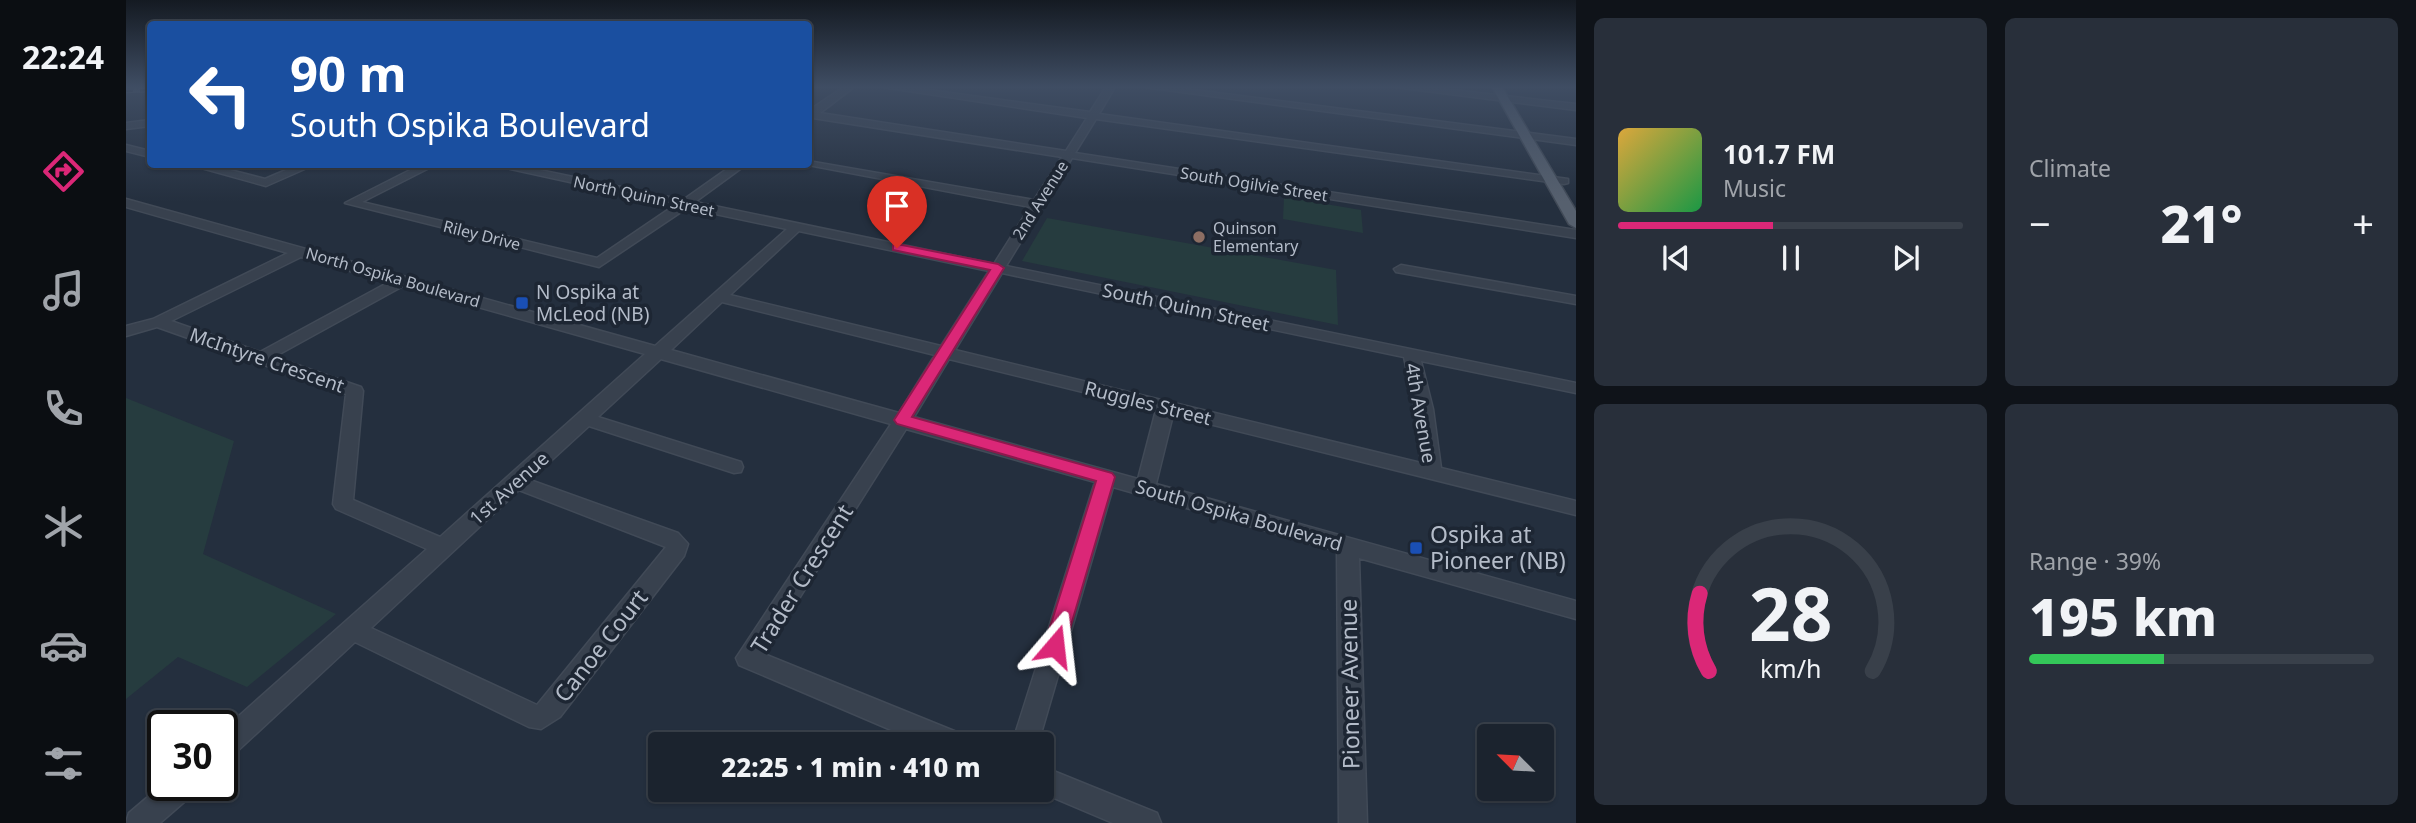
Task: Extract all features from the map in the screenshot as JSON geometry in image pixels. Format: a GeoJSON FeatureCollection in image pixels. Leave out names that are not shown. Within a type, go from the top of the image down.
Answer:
{"type":"FeatureCollection","features":[{"type":"Feature","properties":{"kind":"main road"},"geometry":{"type":"LineString","coordinates":[[1526,125],[1558,180],[1576,224]]}},
{"type":"Feature","properties":{"kind":"main road"},"geometry":{"type":"LineString","coordinates":[[1558,180],[1576,201]]}},
{"type":"Feature","properties":{"kind":"street","name":"South Ogilvie Street"},"geometry":{"type":"LineString","coordinates":[[877,125],[1576,234]]}},
{"type":"Feature","properties":{"kind":"street","name":"2nd Avenue"},"geometry":{"type":"LineString","coordinates":[[902,420],[1085,125]]}},
{"type":"Feature","properties":{"kind":"street"},"geometry":{"type":"LineString","coordinates":[[1166,125],[1558,180]]}},
{"type":"Feature","properties":{"kind":"street"},"geometry":{"type":"LineString","coordinates":[[1449,125],[1576,142]]}},
{"type":"Feature","properties":{"kind":"street"},"geometry":{"type":"LineString","coordinates":[[126,148],[147,153]]}},
{"type":"Feature","properties":{"kind":"street"},"geometry":{"type":"LineString","coordinates":[[812,165],[1036,204]]}},
{"type":"Feature","properties":{"kind":"street"},"geometry":{"type":"LineString","coordinates":[[208,168],[266,183],[302,168]]}},
{"type":"Feature","properties":{"kind":"street","name":"Riley Drive"},"geometry":{"type":"LineString","coordinates":[[424,168],[351,203],[599,263],[685,204]]}},
{"type":"Feature","properties":{"kind":"street","name":"North Quinn Street"},"geometry":{"type":"LineString","coordinates":[[512,168],[796,227]]}},
{"type":"Feature","properties":{"kind":"street"},"geometry":{"type":"LineString","coordinates":[[685,204],[735,168]]}},
{"type":"Feature","properties":{"kind":"street","name":"North Ospika Boulevard"},"geometry":{"type":"LineString","coordinates":[[126,203],[660,351]]}},
{"type":"Feature","properties":{"kind":"street","name":"South Quinn Street"},"geometry":{"type":"LineString","coordinates":[[796,227],[1576,388]]}},
{"type":"Feature","properties":{"kind":"street","name":"1st Avenue"},"geometry":{"type":"LineString","coordinates":[[238,733],[796,227]]}},
{"type":"Feature","properties":{"kind":"street"},"geometry":{"type":"LineString","coordinates":[[126,331],[158,322],[302,251]]}},
{"type":"Feature","properties":{"kind":"street"},"geometry":{"type":"LineString","coordinates":[[1401,269],[1576,300]]}},
{"type":"Feature","properties":{"kind":"street"},"geometry":{"type":"LineString","coordinates":[[261,358],[403,280]]}},
{"type":"Feature","properties":{"kind":"street","name":"Ruggles Street"},"geometry":{"type":"LineString","coordinates":[[720,297],[1576,508]]}},
{"type":"Feature","properties":{"kind":"street","name":"McIntyre Crescent"},"geometry":{"type":"LineString","coordinates":[[158,322],[355,391],[343,504],[444,547]]}},
{"type":"Feature","properties":{"kind":"street","name":"South Ospika Boulevard"},"geometry":{"type":"LineString","coordinates":[[660,351],[1576,610]]}},
{"type":"Feature","properties":{"kind":"street","name":"4th Avenue"},"geometry":{"type":"LineString","coordinates":[[1411,354],[1423,409],[1432,472]]}},
{"type":"Feature","properties":{"kind":"street"},"geometry":{"type":"LineString","coordinates":[[1145,488],[1166,407]]}},
{"type":"Feature","properties":{"kind":"street"},"geometry":{"type":"LineString","coordinates":[[586,419],[734,467]]}},
{"type":"Feature","properties":{"kind":"street","name":"Trader Crescent"},"geometry":{"type":"LineString","coordinates":[[902,420],[748,658],[926,732]]}},
{"type":"Feature","properties":{"kind":"street"},"geometry":{"type":"LineString","coordinates":[[1029,732],[1106,477]]}},
{"type":"Feature","properties":{"kind":"street","name":"Canoe Court"},"geometry":{"type":"LineString","coordinates":[[352,630],[529,715],[541,717],[551,709],[677,550],[677,544],[671,539],[516,482]]}},
{"type":"Feature","properties":{"kind":"street","name":"Pioneer Avenue"},"geometry":{"type":"LineString","coordinates":[[1348,546],[1353,823]]}},
{"type":"Feature","properties":{"kind":"street"},"geometry":{"type":"LineString","coordinates":[[1054,784],[1147,823]]}},
{"type":"Feature","properties":{"kind":"street"},"geometry":{"type":"LineString","coordinates":[[139,823],[164,801]]}},
{"type":"Feature","properties":{"kind":"green space"},"geometry":{"type":"Polygon","coordinates":[[[1284,197],[1361,210],[1363,233],[1283,219],[1284,197]]]}},
{"type":"Feature","properties":{"kind":"green space"},"geometry":{"type":"Polygon","coordinates":[[[1047,218],[1336,270],[1338,325],[1022,261],[1047,218]]]}},
{"type":"Feature","properties":{"kind":"green space"},"geometry":{"type":"Polygon","coordinates":[[[126,398],[234,441],[203,554],[336,614],[247,687],[178,657],[126,699],[126,398]]]}},
{"type":"Feature","properties":{"kind":"place","name":"Quinson Elementary"},"geometry":{"type":"Point","coordinates":[1199,237]}},
{"type":"Feature","properties":{"kind":"place","name":"N Ospika at McLeod (NB)"},"geometry":{"type":"Point","coordinates":[522,303]}},
{"type":"Feature","properties":{"kind":"place","name":"Ospika at Pioneer (NB)"},"geometry":{"type":"Point","coordinates":[1416,548]}},
{"type":"Feature","properties":{"kind":"route"},"geometry":{"type":"LineString","coordinates":[[897,248],[998,268],[902,420],[1106,477],[1055,646]]}}]}
